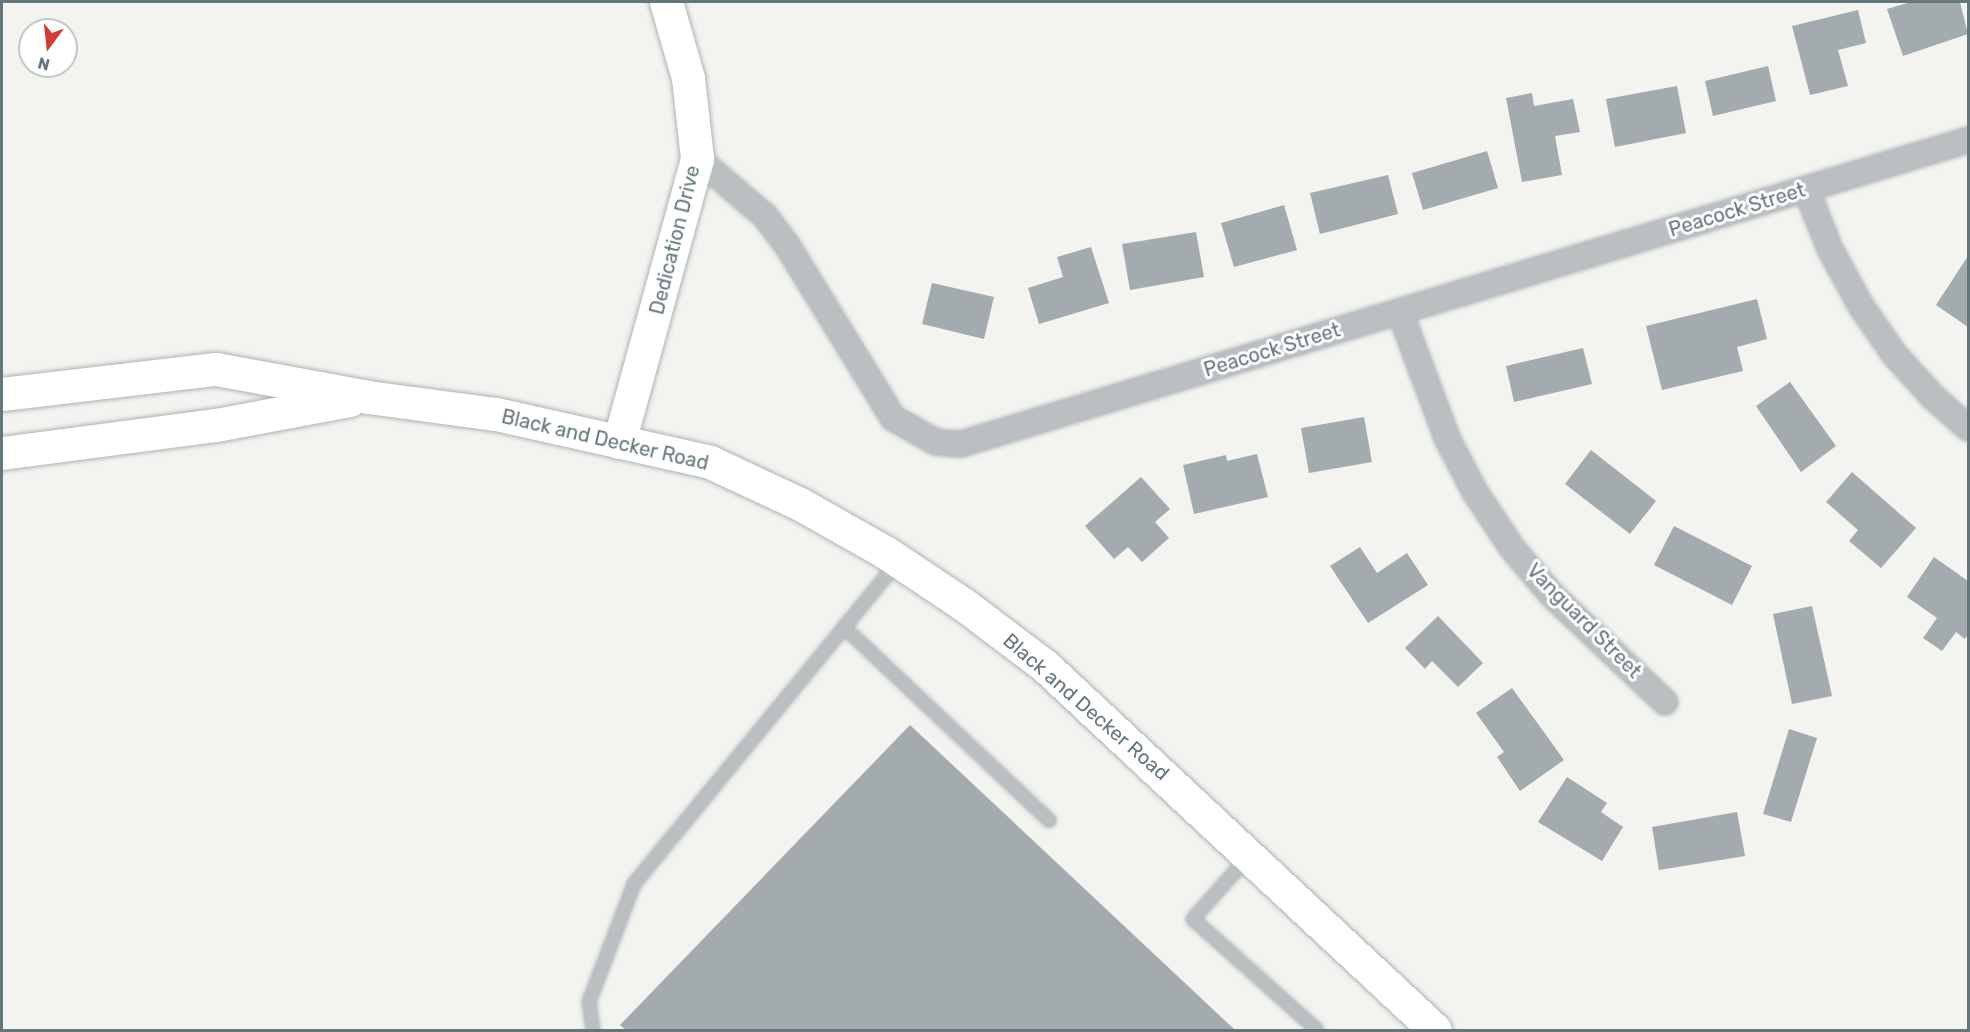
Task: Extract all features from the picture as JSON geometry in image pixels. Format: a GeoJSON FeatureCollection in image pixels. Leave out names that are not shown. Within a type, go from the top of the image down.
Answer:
{"type":"FeatureCollection","features":[{"type":"Feature","properties":{"kind":"main road","name":"Dedication Drive"},"geometry":{"type":"LineString","coordinates":[[619,442],[697,158],[688,78],[666,2]]}},
{"type":"Feature","properties":{"kind":"main road","name":"Black and Decker Road"},"geometry":{"type":"LineString","coordinates":[[2,394],[216,369],[368,397],[496,414],[710,462],[800,504],[898,561],[1045,666],[1435,1030]]}},
{"type":"Feature","properties":{"kind":"main road","name":"Black and Decker Road"},"geometry":{"type":"LineString","coordinates":[[2,453],[216,425],[368,397]]}},
{"type":"Feature","properties":{"kind":"street","name":"Peacock Street"},"geometry":{"type":"LineString","coordinates":[[697,158],[765,216],[788,245],[893,418],[936,442],[961,444],[1968,140]]}},
{"type":"Feature","properties":{"kind":"street"},"geometry":{"type":"LineString","coordinates":[[1806,189],[1830,249],[1861,306],[1894,354],[1933,397],[1968,428]]}},
{"type":"Feature","properties":{"kind":"street","name":"Vanguard Street"},"geometry":{"type":"LineString","coordinates":[[1400,312],[1447,438],[1475,492],[1512,548],[1551,594],[1665,702]]}},
{"type":"Feature","properties":{"kind":"lane"},"geometry":{"type":"LineString","coordinates":[[593,1030],[590,1002],[634,884],[898,561]]}},
{"type":"Feature","properties":{"kind":"lane"},"geometry":{"type":"LineString","coordinates":[[844,627],[1049,820]]}},
{"type":"Feature","properties":{"kind":"lane"},"geometry":{"type":"LineString","coordinates":[[1249,856],[1193,919],[1317,1030]]}},
{"type":"Feature","properties":{"kind":"building"},"geometry":{"type":"Polygon","coordinates":[[[1911,2],[1960,2],[1968,34],[1903,56],[1887,9],[1911,2]]]}},
{"type":"Feature","properties":{"kind":"building"},"geometry":{"type":"Polygon","coordinates":[[[1858,10],[1866,43],[1838,50],[1848,86],[1810,95],[1792,26],[1858,10]]]}},
{"type":"Feature","properties":{"kind":"building"},"geometry":{"type":"Polygon","coordinates":[[[1768,66],[1776,101],[1713,116],[1705,81],[1768,66]]]}},
{"type":"Feature","properties":{"kind":"building"},"geometry":{"type":"Polygon","coordinates":[[[1677,86],[1686,133],[1615,147],[1606,99],[1677,86]]]}},
{"type":"Feature","properties":{"kind":"building"},"geometry":{"type":"Polygon","coordinates":[[[1532,93],[1534,106],[1573,99],[1580,132],[1555,136],[1562,175],[1522,182],[1506,98],[1532,93]]]}},
{"type":"Feature","properties":{"kind":"building"},"geometry":{"type":"Polygon","coordinates":[[[1487,151],[1498,188],[1423,210],[1412,173],[1487,151]]]}},
{"type":"Feature","properties":{"kind":"building"},"geometry":{"type":"Polygon","coordinates":[[[1388,175],[1398,214],[1320,234],[1310,193],[1388,175]]]}},
{"type":"Feature","properties":{"kind":"building"},"geometry":{"type":"Polygon","coordinates":[[[1284,205],[1297,250],[1234,267],[1221,223],[1284,205]]]}},
{"type":"Feature","properties":{"kind":"building"},"geometry":{"type":"Polygon","coordinates":[[[1196,232],[1204,277],[1130,290],[1122,244],[1196,232]]]}},
{"type":"Feature","properties":{"kind":"building"},"geometry":{"type":"Polygon","coordinates":[[[1091,247],[1109,303],[1039,324],[1028,288],[1063,277],[1057,257],[1091,247]]]}},
{"type":"Feature","properties":{"kind":"building"},"geometry":{"type":"Polygon","coordinates":[[[1968,256],[1968,327],[1936,305],[1968,256]]]}},
{"type":"Feature","properties":{"kind":"building"},"geometry":{"type":"Polygon","coordinates":[[[932,283],[994,297],[984,339],[922,324],[932,283]]]}},
{"type":"Feature","properties":{"kind":"building"},"geometry":{"type":"Polygon","coordinates":[[[1757,299],[1767,339],[1737,347],[1743,371],[1662,390],[1646,326],[1757,299]]]}},
{"type":"Feature","properties":{"kind":"building"},"geometry":{"type":"Polygon","coordinates":[[[1583,348],[1592,384],[1514,402],[1506,366],[1583,348]]]}},
{"type":"Feature","properties":{"kind":"building"},"geometry":{"type":"Polygon","coordinates":[[[1790,382],[1836,446],[1801,472],[1756,406],[1790,382]]]}},
{"type":"Feature","properties":{"kind":"building"},"geometry":{"type":"Polygon","coordinates":[[[1364,417],[1372,462],[1309,473],[1301,428],[1364,417]]]}},
{"type":"Feature","properties":{"kind":"building"},"geometry":{"type":"Polygon","coordinates":[[[1591,450],[1656,501],[1630,534],[1565,484],[1591,450]]]}},
{"type":"Feature","properties":{"kind":"building"},"geometry":{"type":"Polygon","coordinates":[[[1257,454],[1268,497],[1194,514],[1183,465],[1226,455],[1227,461],[1257,454]]]}},
{"type":"Feature","properties":{"kind":"building"},"geometry":{"type":"Polygon","coordinates":[[[1852,472],[1916,528],[1881,568],[1849,541],[1858,530],[1826,502],[1852,472]]]}},
{"type":"Feature","properties":{"kind":"building"},"geometry":{"type":"Polygon","coordinates":[[[1141,477],[1170,509],[1155,522],[1169,538],[1142,562],[1128,547],[1114,559],[1085,526],[1141,477]]]}},
{"type":"Feature","properties":{"kind":"building"},"geometry":{"type":"Polygon","coordinates":[[[1674,526],[1752,566],[1732,605],[1654,565],[1674,526]]]}},
{"type":"Feature","properties":{"kind":"building"},"geometry":{"type":"Polygon","coordinates":[[[1360,547],[1377,573],[1407,553],[1428,585],[1368,623],[1330,566],[1360,547]]]}},
{"type":"Feature","properties":{"kind":"building"},"geometry":{"type":"Polygon","coordinates":[[[1934,557],[1968,581],[1968,634],[1965,639],[1956,632],[1942,651],[1923,638],[1937,618],[1907,597],[1934,557]]]}},
{"type":"Feature","properties":{"kind":"building"},"geometry":{"type":"Polygon","coordinates":[[[1812,606],[1832,696],[1792,704],[1773,614],[1812,606]]]}},
{"type":"Feature","properties":{"kind":"building"},"geometry":{"type":"Polygon","coordinates":[[[1438,616],[1483,663],[1458,687],[1432,661],[1425,669],[1405,648],[1438,616]]]}},
{"type":"Feature","properties":{"kind":"building"},"geometry":{"type":"Polygon","coordinates":[[[1512,688],[1564,760],[1520,791],[1497,757],[1504,752],[1476,713],[1512,688]]]}},
{"type":"Feature","properties":{"kind":"building"},"geometry":{"type":"Polygon","coordinates":[[[910,725],[1235,1030],[626,1030],[620,1025],[910,725]]]}},
{"type":"Feature","properties":{"kind":"building"},"geometry":{"type":"Polygon","coordinates":[[[1789,729],[1817,738],[1791,822],[1763,814],[1789,729]]]}},
{"type":"Feature","properties":{"kind":"building"},"geometry":{"type":"Polygon","coordinates":[[[1567,777],[1607,803],[1601,812],[1623,827],[1602,861],[1538,822],[1567,777]]]}},
{"type":"Feature","properties":{"kind":"building"},"geometry":{"type":"Polygon","coordinates":[[[1737,812],[1745,856],[1659,870],[1652,827],[1737,812]]]}}]}
